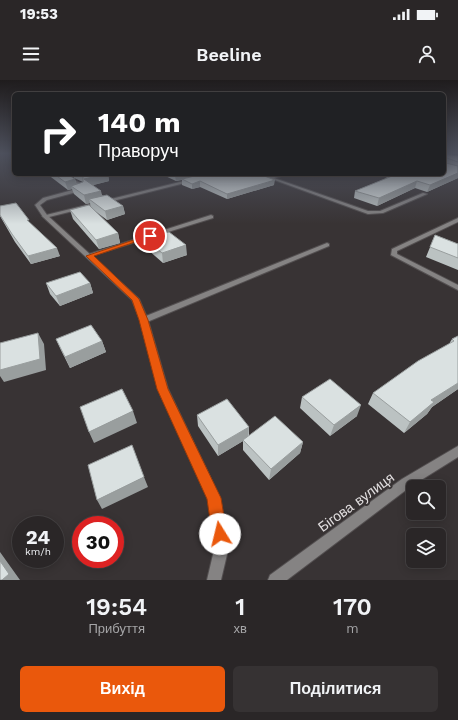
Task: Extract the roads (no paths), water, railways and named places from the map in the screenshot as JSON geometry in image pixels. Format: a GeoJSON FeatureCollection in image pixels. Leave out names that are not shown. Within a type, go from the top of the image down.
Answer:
{"type":"FeatureCollection","features":[{"type":"Feature","properties":{"kind":"street"},"geometry":{"type":"LineString","coordinates":[[69,177],[68,178],[82,186],[82,189],[39,202],[37,205],[46,216],[135,299],[144,320],[163,389],[214,498],[222,546],[214,580]]}},
{"type":"Feature","properties":{"kind":"street"},"geometry":{"type":"LineString","coordinates":[[46,216],[201,178]]}},
{"type":"Feature","properties":{"kind":"street"},"geometry":{"type":"LineString","coordinates":[[270,178],[368,213],[381,212],[425,194]]}},
{"type":"Feature","properties":{"kind":"street"},"geometry":{"type":"LineString","coordinates":[[89,256],[211,217]]}},
{"type":"Feature","properties":{"kind":"street"},"geometry":{"type":"LineString","coordinates":[[458,220],[394,250],[394,255],[404,261],[458,288]]}},
{"type":"Feature","properties":{"kind":"street"},"geometry":{"type":"LineString","coordinates":[[144,320],[327,246]]}},
{"type":"Feature","properties":{"kind":"street","name":"Бігова вулиця"},"geometry":{"type":"LineString","coordinates":[[275,580],[406,484],[458,451]]}}]}
